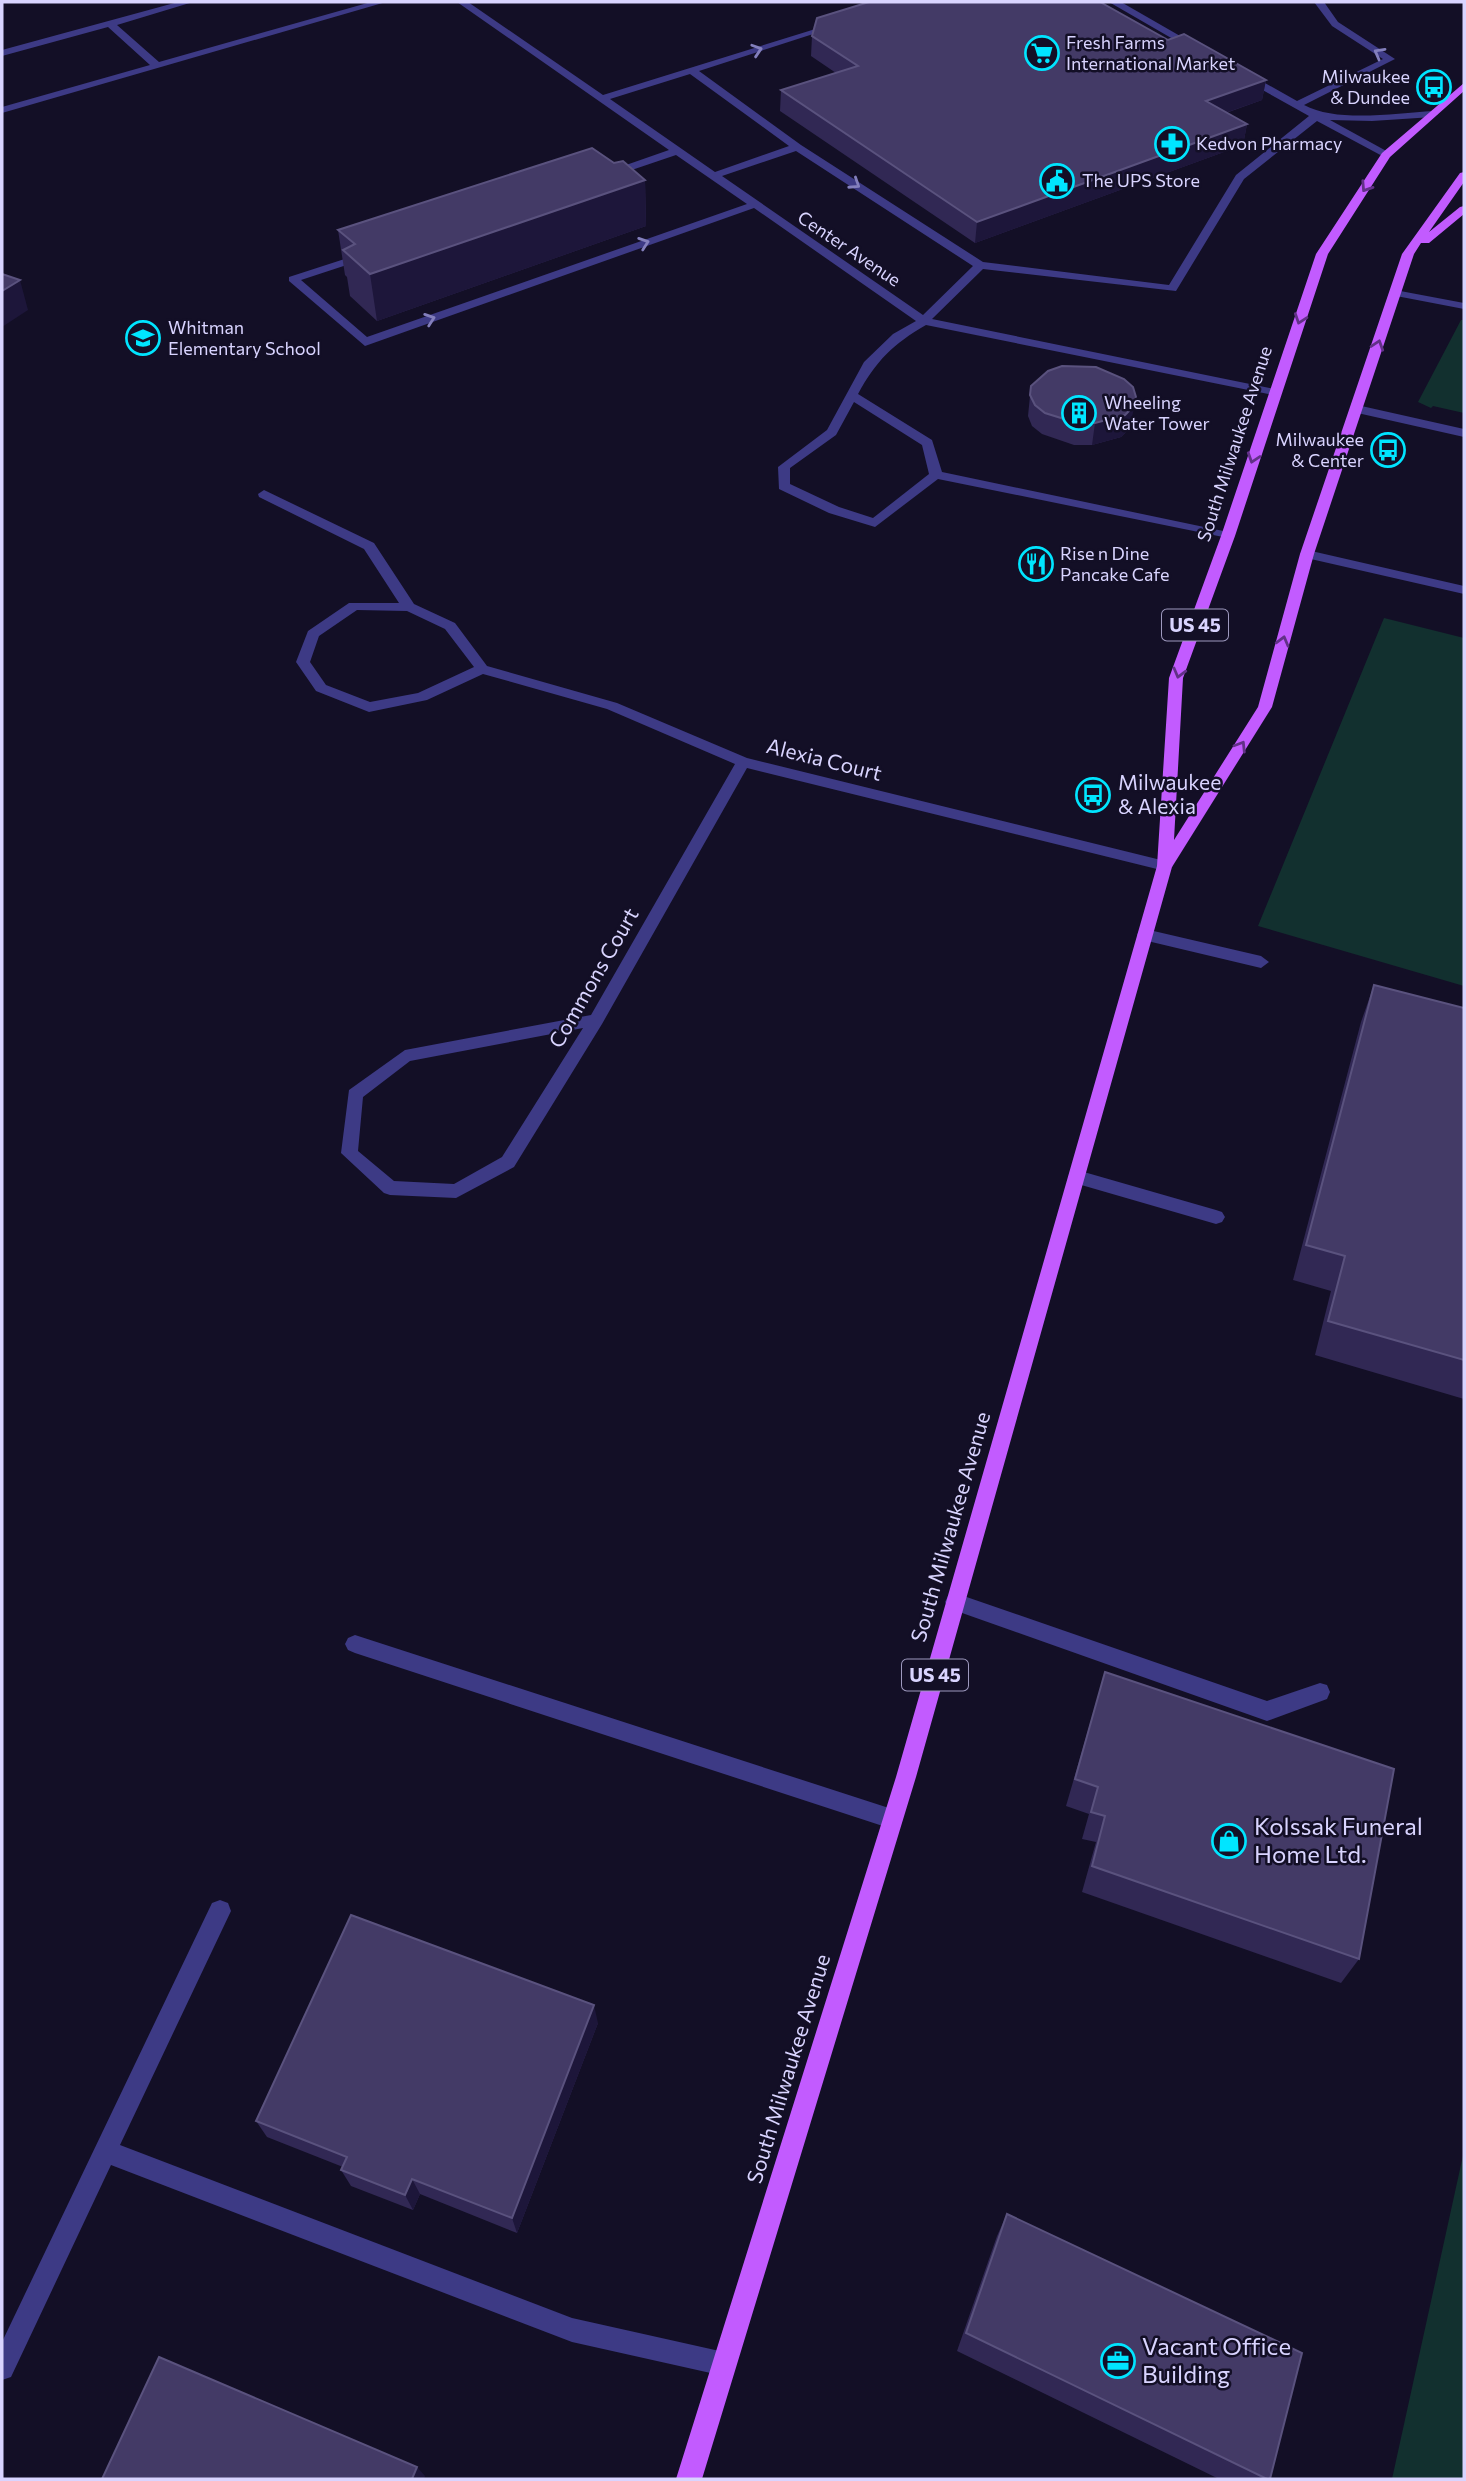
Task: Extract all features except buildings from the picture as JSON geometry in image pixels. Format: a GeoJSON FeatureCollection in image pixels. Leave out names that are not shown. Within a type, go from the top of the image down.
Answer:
{"type":"FeatureCollection","features":[{"type":"Feature","properties":{"kind":"main road","name":"South Milwaukee Avenue"},"geometry":{"type":"LineString","coordinates":[[689,2479],[892,1819],[1165,866],[1176,678],[1228,536],[1322,254],[1387,155],[1464,86]]}},
{"type":"Feature","properties":{"kind":"main road","name":"South Milwaukee Avenue"},"geometry":{"type":"LineString","coordinates":[[1165,866],[1265,707],[1307,554],[1408,254],[1464,175]]}},
{"type":"Feature","properties":{"kind":"main road"},"geometry":{"type":"LineString","coordinates":[[1408,254],[1462,214]]}},
{"type":"Feature","properties":{"kind":"street"},"geometry":{"type":"LineString","coordinates":[[2,53],[188,2]]}},
{"type":"Feature","properties":{"kind":"street"},"geometry":{"type":"LineString","coordinates":[[2,110],[382,2]]}},
{"type":"Feature","properties":{"kind":"street","name":"Center Avenue"},"geometry":{"type":"LineString","coordinates":[[462,2],[924,321],[1274,393]]}},
{"type":"Feature","properties":{"kind":"street"},"geometry":{"type":"LineString","coordinates":[[1114,2],[1212,57]]}},
{"type":"Feature","properties":{"kind":"street"},"geometry":{"type":"LineString","coordinates":[[1296,105],[1390,59],[1335,24],[1319,2]]}},
{"type":"Feature","properties":{"kind":"street"},"geometry":{"type":"LineString","coordinates":[[601,99],[849,19]]}},
{"type":"Feature","properties":{"kind":"street"},"geometry":{"type":"LineString","coordinates":[[109,23],[157,66]]}},
{"type":"Feature","properties":{"kind":"street"},"geometry":{"type":"LineString","coordinates":[[693,71],[797,147],[980,265],[1172,289],[1240,177],[1316,116],[1372,118],[1433,114]]}},
{"type":"Feature","properties":{"kind":"street"},"geometry":{"type":"LineString","coordinates":[[1236,71],[1387,155]]}},
{"type":"Feature","properties":{"kind":"street"},"geometry":{"type":"LineString","coordinates":[[712,176],[797,147]]}},
{"type":"Feature","properties":{"kind":"street"},"geometry":{"type":"LineString","coordinates":[[602,177],[676,151]]}},
{"type":"Feature","properties":{"kind":"street"},"geometry":{"type":"LineString","coordinates":[[371,254],[293,279],[365,342],[753,205]]}},
{"type":"Feature","properties":{"kind":"street"},"geometry":{"type":"LineString","coordinates":[[936,475],[876,523],[834,510],[784,486],[784,467],[832,432],[868,365],[897,337],[924,321],[980,265]]}},
{"type":"Feature","properties":{"kind":"street"},"geometry":{"type":"LineString","coordinates":[[1395,293],[1464,306]]}},
{"type":"Feature","properties":{"kind":"street"},"geometry":{"type":"LineString","coordinates":[[853,396],[928,443],[936,475]]}},
{"type":"Feature","properties":{"kind":"street"},"geometry":{"type":"LineString","coordinates":[[1357,409],[1464,433]]}},
{"type":"Feature","properties":{"kind":"street"},"geometry":{"type":"LineString","coordinates":[[936,475],[1228,536]]}},
{"type":"Feature","properties":{"kind":"street"},"geometry":{"type":"LineString","coordinates":[[264,494],[369,546],[409,607]]}},
{"type":"Feature","properties":{"kind":"street"},"geometry":{"type":"LineString","coordinates":[[1307,554],[1464,590]]}},
{"type":"Feature","properties":{"kind":"street"},"geometry":{"type":"LineString","coordinates":[[354,606],[409,607],[450,626],[482,669],[422,697],[369,707],[321,688],[303,662],[313,634],[354,606]]}},
{"type":"Feature","properties":{"kind":"street","name":"Alexia Court"},"geometry":{"type":"LineString","coordinates":[[482,669],[612,706],[743,762],[1165,866]]}},
{"type":"Feature","properties":{"kind":"street","name":"Commons Court"},"geometry":{"type":"LineString","coordinates":[[596,1020],[500,1035],[405,1056],[355,1094],[349,1153],[390,1188],[456,1191],[508,1162],[596,1020],[743,762]]}},
{"type":"Feature","properties":{"kind":"street"},"geometry":{"type":"LineString","coordinates":[[1145,935],[1261,962]]}},
{"type":"Feature","properties":{"kind":"street"},"geometry":{"type":"LineString","coordinates":[[1077,1177],[1216,1217]]}},
{"type":"Feature","properties":{"kind":"street"},"geometry":{"type":"LineString","coordinates":[[955,1602],[1267,1711],[1320,1692]]}},
{"type":"Feature","properties":{"kind":"street"},"geometry":{"type":"LineString","coordinates":[[355,1644],[892,1819]]}},
{"type":"Feature","properties":{"kind":"street"},"geometry":{"type":"LineString","coordinates":[[2,2368],[220,1911]]}},
{"type":"Feature","properties":{"kind":"street"},"geometry":{"type":"LineString","coordinates":[[106,2151],[572,2330],[724,2364]]}},
{"type":"Feature","properties":{"kind":"green space"},"geometry":{"type":"Polygon","coordinates":[[[1461,320],[1464,320],[1464,413],[1433,406],[1431,408],[1418,402],[1461,320]]]}},
{"type":"Feature","properties":{"kind":"green space"},"geometry":{"type":"Polygon","coordinates":[[[1384,618],[1464,638],[1464,986],[1258,926],[1384,618]]]}},
{"type":"Feature","properties":{"kind":"green space"},"geometry":{"type":"Polygon","coordinates":[[[1464,2151],[1464,2479],[1392,2479],[1464,2151]]]}},
{"type":"Feature","properties":{"kind":"place","name":"Fresh Farms International Market"},"geometry":{"type":"Point","coordinates":[1042,53]}},
{"type":"Feature","properties":{"kind":"place","name":"Milwaukee & Dundee"},"geometry":{"type":"Point","coordinates":[1434,87]}},
{"type":"Feature","properties":{"kind":"place","name":"Kedvon Pharmacy"},"geometry":{"type":"Point","coordinates":[1172,144]}},
{"type":"Feature","properties":{"kind":"place","name":"The UPS Store"},"geometry":{"type":"Point","coordinates":[1057,181]}},
{"type":"Feature","properties":{"kind":"place","name":"Whitman Elementary School"},"geometry":{"type":"Point","coordinates":[143,338]}},
{"type":"Feature","properties":{"kind":"place","name":"Wheeling Water Tower"},"geometry":{"type":"Point","coordinates":[1079,413]}},
{"type":"Feature","properties":{"kind":"place","name":"Milwaukee & Center"},"geometry":{"type":"Point","coordinates":[1388,450]}},
{"type":"Feature","properties":{"kind":"place","name":"Rise n Dine Pancake Cafe"},"geometry":{"type":"Point","coordinates":[1036,564]}},
{"type":"Feature","properties":{"kind":"place","name":"Milwaukee & Alexia"},"geometry":{"type":"Point","coordinates":[1093,795]}},
{"type":"Feature","properties":{"kind":"place","name":"Kolssak Funeral Home Ltd."},"geometry":{"type":"Point","coordinates":[1229,1841]}},
{"type":"Feature","properties":{"kind":"place","name":"Vacant Office Building"},"geometry":{"type":"Point","coordinates":[1118,2361]}}]}
